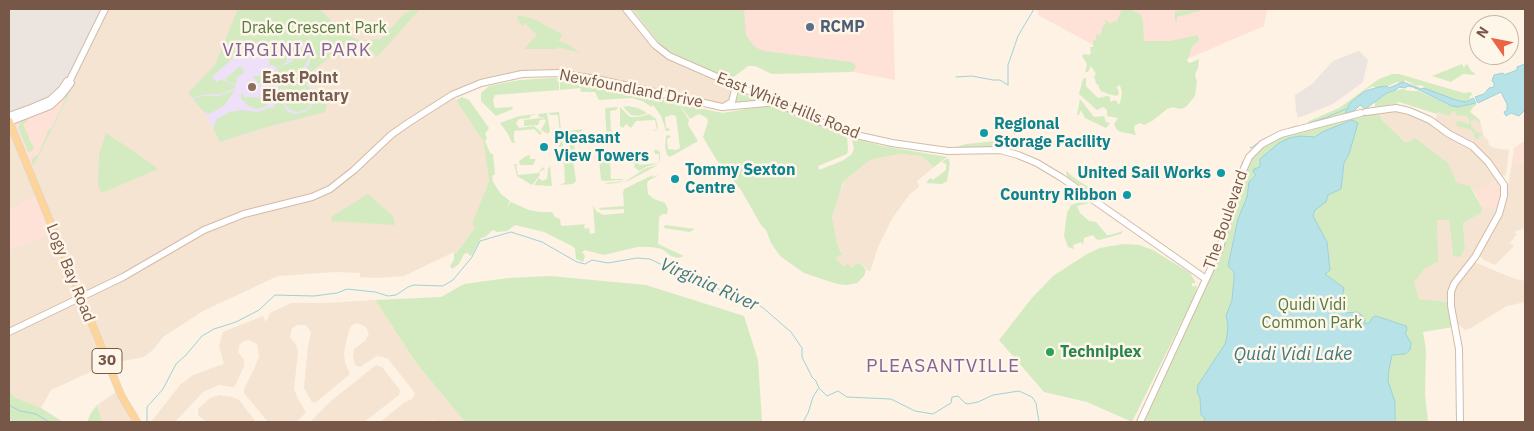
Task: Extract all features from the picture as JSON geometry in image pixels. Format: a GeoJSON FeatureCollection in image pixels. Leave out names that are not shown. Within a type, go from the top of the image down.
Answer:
{"type":"FeatureCollection","features":[{"type":"Feature","properties":{"kind":"main road","name":"Logy Bay Road"},"geometry":{"type":"LineString","coordinates":[[9,122],[120,395],[137,422]]}},
{"type":"Feature","properties":{"kind":"street"},"geometry":{"type":"LineString","coordinates":[[9,122],[50,106],[62,96],[71,83],[70,80],[105,9]]}},
{"type":"Feature","properties":{"kind":"street","name":"East White Hills Road"},"geometry":{"type":"LineString","coordinates":[[626,9],[661,51],[678,61],[778,102],[813,119],[856,135],[948,151],[1000,150],[1025,157],[1062,178],[1206,279]]}},
{"type":"Feature","properties":{"kind":"street","name":"Newfoundland Drive"},"geometry":{"type":"LineString","coordinates":[[9,332],[153,260],[204,230],[244,214],[312,197],[330,189],[354,170],[382,143],[408,123],[452,95],[481,83],[522,74],[559,73],[601,80],[722,108],[732,102],[736,85]]}},
{"type":"Feature","properties":{"kind":"street"},"geometry":{"type":"LineString","coordinates":[[9,116],[50,100],[70,80]]}},
{"type":"Feature","properties":{"kind":"street"},"geometry":{"type":"LineString","coordinates":[[722,108],[778,102]]}},
{"type":"Feature","properties":{"kind":"street","name":"The Boulevard"},"geometry":{"type":"LineString","coordinates":[[1140,422],[1219,251],[1242,173],[1249,157],[1262,144],[1290,131],[1364,112],[1396,108],[1430,120],[1450,135],[1472,146],[1488,162],[1504,185],[1502,205],[1497,218],[1475,256],[1454,284],[1451,292],[1459,349],[1460,422]]}},
{"type":"Feature","properties":{"kind":"shaded area"},"geometry":{"type":"Polygon","coordinates":[[[9,9],[102,9],[63,90],[9,119],[9,9]]]}},
{"type":"Feature","properties":{"kind":"shaded area"},"geometry":{"type":"Polygon","coordinates":[[[107,9],[626,9],[661,51],[736,85],[734,97],[722,107],[573,75],[512,76],[453,95],[483,141],[489,181],[475,227],[456,254],[454,252],[404,276],[376,278],[360,277],[360,273],[336,272],[278,276],[203,311],[163,337],[154,349],[144,357],[108,364],[51,390],[41,408],[14,397],[9,389],[9,250],[53,232],[38,195],[9,210],[9,121],[69,94],[64,90],[107,9]]]}},
{"type":"Feature","properties":{"kind":"shaded area"},"geometry":{"type":"Polygon","coordinates":[[[743,9],[893,9],[895,80],[739,50],[743,9]]]}},
{"type":"Feature","properties":{"kind":"shaded area"},"geometry":{"type":"Polygon","coordinates":[[[1038,9],[1267,9],[1264,26],[1173,65],[1099,48],[1038,15],[1038,9]]]}},
{"type":"Feature","properties":{"kind":"shaded area","name":"East Point Elementary"},"geometry":{"type":"Polygon","coordinates":[[[229,32],[301,42],[333,55],[304,78],[327,106],[325,112],[263,128],[220,142],[207,117],[188,93],[215,65],[229,32]]]}},
{"type":"Feature","properties":{"kind":"shaded area"},"geometry":{"type":"Polygon","coordinates":[[[1359,51],[1368,60],[1363,82],[1333,104],[1298,118],[1295,95],[1312,84],[1333,61],[1359,51]]]}},
{"type":"Feature","properties":{"kind":"shaded area"},"geometry":{"type":"Polygon","coordinates":[[[64,90],[69,95],[30,173],[9,119],[64,90]]]}},
{"type":"Feature","properties":{"kind":"shaded area"},"geometry":{"type":"Polygon","coordinates":[[[1442,102],[1464,107],[1481,124],[1483,135],[1488,140],[1489,145],[1494,148],[1509,150],[1506,174],[1504,176],[1500,175],[1490,161],[1435,120],[1442,102]]]}},
{"type":"Feature","properties":{"kind":"shaded area"},"geometry":{"type":"Polygon","coordinates":[[[1394,110],[1425,120],[1464,143],[1480,157],[1498,179],[1475,193],[1470,186],[1457,184],[1448,163],[1406,143],[1382,120],[1378,112],[1394,110]]]}},
{"type":"Feature","properties":{"kind":"shaded area"},"geometry":{"type":"Polygon","coordinates":[[[1524,141],[1525,164],[1512,163],[1514,148],[1524,141]]]}},
{"type":"Feature","properties":{"kind":"shaded area"},"geometry":{"type":"Polygon","coordinates":[[[900,154],[921,156],[934,167],[917,181],[919,187],[910,194],[893,217],[878,247],[870,272],[859,262],[851,268],[844,267],[836,258],[842,253],[837,244],[832,217],[843,182],[870,160],[900,154]]]}},
{"type":"Feature","properties":{"kind":"shaded area"},"geometry":{"type":"Polygon","coordinates":[[[1512,163],[1525,164],[1525,228],[1514,232],[1517,234],[1510,243],[1514,246],[1495,265],[1484,260],[1479,255],[1507,193],[1512,163]]]}},
{"type":"Feature","properties":{"kind":"shaded area"},"geometry":{"type":"Polygon","coordinates":[[[1498,179],[1502,194],[1500,208],[1481,206],[1475,193],[1498,179]]]}},
{"type":"Feature","properties":{"kind":"shaded area"},"geometry":{"type":"Polygon","coordinates":[[[38,195],[53,232],[9,250],[9,210],[38,195]]]}},
{"type":"Feature","properties":{"kind":"shaded area"},"geometry":{"type":"Polygon","coordinates":[[[1481,206],[1500,208],[1477,247],[1452,282],[1449,302],[1419,299],[1414,282],[1425,267],[1437,220],[1449,220],[1453,256],[1465,248],[1463,223],[1481,212],[1481,206]]]}},
{"type":"Feature","properties":{"kind":"shaded area"},"geometry":{"type":"Polygon","coordinates":[[[1474,262],[1515,279],[1525,281],[1525,302],[1507,306],[1465,330],[1456,320],[1452,301],[1454,288],[1474,262]]]}},
{"type":"Feature","properties":{"kind":"shaded area"},"geometry":{"type":"Polygon","coordinates":[[[375,300],[417,364],[465,422],[438,422],[433,420],[427,422],[380,422],[405,402],[412,399],[415,393],[388,359],[377,356],[360,367],[355,365],[354,349],[365,341],[369,334],[366,327],[357,323],[352,325],[349,330],[344,352],[345,363],[350,374],[315,403],[312,402],[304,388],[311,333],[307,326],[298,325],[292,328],[290,337],[296,345],[298,352],[294,389],[306,412],[297,422],[268,422],[244,393],[244,389],[259,356],[257,344],[249,340],[242,342],[239,346],[238,352],[244,360],[244,366],[235,386],[219,385],[203,392],[175,422],[151,422],[180,385],[193,375],[224,364],[219,346],[223,332],[263,316],[266,322],[270,313],[291,303],[375,300]]]}},
{"type":"Feature","properties":{"kind":"shaded area"},"geometry":{"type":"Polygon","coordinates":[[[376,365],[382,367],[400,390],[399,395],[364,422],[310,422],[331,401],[376,365]]]}},
{"type":"Feature","properties":{"kind":"shaded area"},"geometry":{"type":"Polygon","coordinates":[[[119,390],[137,422],[102,422],[97,405],[119,390]]]}},
{"type":"Feature","properties":{"kind":"shaded area"},"geometry":{"type":"Polygon","coordinates":[[[220,395],[239,400],[256,422],[206,422],[198,415],[198,409],[210,398],[220,395]]]}},
{"type":"Feature","properties":{"kind":"green space","name":"Drake Crescent Park"},"geometry":{"type":"Polygon","coordinates":[[[238,9],[319,9],[346,34],[361,41],[381,39],[406,12],[408,13],[412,9],[420,9],[377,57],[372,51],[353,51],[346,44],[304,78],[309,85],[301,79],[302,73],[309,65],[310,59],[309,51],[303,47],[307,44],[286,45],[283,39],[287,61],[282,66],[293,61],[300,48],[307,51],[309,58],[300,73],[299,80],[292,82],[286,77],[291,83],[283,92],[279,90],[277,82],[272,76],[274,72],[281,69],[275,71],[277,68],[272,65],[269,66],[270,53],[268,50],[244,48],[212,77],[217,82],[221,79],[236,85],[235,88],[221,94],[192,98],[188,93],[215,65],[238,9]]]}},
{"type":"Feature","properties":{"kind":"green space"},"geometry":{"type":"Polygon","coordinates":[[[632,9],[744,9],[746,35],[757,48],[764,51],[851,62],[856,67],[850,72],[772,74],[755,66],[748,66],[735,76],[728,78],[665,49],[632,9]]]}},
{"type":"Feature","properties":{"kind":"green space"},"geometry":{"type":"Polygon","coordinates":[[[1122,9],[1130,9],[1140,14],[1143,21],[1144,41],[1170,41],[1198,35],[1199,40],[1192,47],[1187,61],[1190,63],[1199,59],[1195,75],[1197,82],[1195,96],[1186,107],[1167,109],[1144,125],[1141,123],[1135,125],[1136,135],[1117,130],[1114,124],[1118,118],[1107,116],[1107,110],[1103,107],[1097,110],[1079,94],[1082,82],[1086,78],[1086,86],[1098,98],[1107,96],[1110,97],[1110,102],[1114,100],[1117,101],[1118,105],[1120,103],[1122,93],[1120,85],[1116,87],[1119,94],[1117,96],[1101,91],[1096,83],[1094,76],[1096,74],[1091,66],[1088,72],[1085,72],[1087,64],[1082,56],[1091,53],[1090,47],[1093,47],[1096,35],[1101,34],[1102,27],[1106,23],[1103,19],[1110,23],[1117,21],[1122,9]]]}},
{"type":"Feature","properties":{"kind":"green space"},"geometry":{"type":"Polygon","coordinates":[[[1198,9],[1200,11],[1177,17],[1177,22],[1175,21],[1175,11],[1198,9]]]}},
{"type":"Feature","properties":{"kind":"green space"},"geometry":{"type":"Polygon","coordinates":[[[519,15],[534,19],[562,34],[559,41],[580,53],[558,47],[557,49],[524,49],[537,35],[525,23],[522,26],[517,18],[519,15]]]}},
{"type":"Feature","properties":{"kind":"green space"},"geometry":{"type":"Polygon","coordinates":[[[293,45],[299,47],[293,58],[289,61],[287,47],[293,45]]]}},
{"type":"Feature","properties":{"kind":"green space"},"geometry":{"type":"Polygon","coordinates":[[[1462,64],[1464,68],[1466,64],[1468,65],[1471,71],[1475,73],[1474,75],[1463,74],[1451,82],[1432,76],[1462,64]]]}},
{"type":"Feature","properties":{"kind":"green space"},"geometry":{"type":"Polygon","coordinates":[[[239,67],[242,67],[244,73],[237,77],[236,84],[229,83],[225,79],[239,67]]]}},
{"type":"Feature","properties":{"kind":"green space"},"geometry":{"type":"Polygon","coordinates":[[[1392,74],[1399,74],[1464,93],[1471,92],[1472,95],[1469,101],[1466,102],[1456,100],[1430,91],[1421,85],[1416,86],[1405,80],[1402,84],[1397,82],[1388,86],[1375,88],[1373,86],[1364,91],[1364,93],[1350,103],[1344,115],[1310,123],[1307,122],[1339,108],[1379,79],[1392,74]]]}},
{"type":"Feature","properties":{"kind":"green space"},"geometry":{"type":"Polygon","coordinates":[[[253,76],[262,76],[268,79],[273,89],[270,90],[270,86],[258,83],[253,76]]]}},
{"type":"Feature","properties":{"kind":"green space"},"geometry":{"type":"Polygon","coordinates":[[[559,78],[559,90],[495,95],[493,100],[495,108],[512,107],[513,109],[496,116],[481,101],[481,93],[489,86],[520,80],[559,78]]]}},
{"type":"Feature","properties":{"kind":"green space"},"geometry":{"type":"Polygon","coordinates":[[[563,79],[587,82],[678,103],[689,120],[688,125],[698,141],[670,157],[667,155],[665,147],[666,136],[669,135],[671,137],[667,139],[668,149],[676,150],[680,148],[676,116],[665,117],[666,128],[670,129],[666,131],[661,116],[653,105],[652,107],[632,98],[599,100],[595,92],[581,92],[580,88],[560,90],[560,82],[563,79]]]}},
{"type":"Feature","properties":{"kind":"green space"},"geometry":{"type":"Polygon","coordinates":[[[298,82],[304,83],[312,91],[312,103],[304,111],[298,112],[292,111],[284,103],[283,97],[284,91],[292,83],[298,82]]]}},
{"type":"Feature","properties":{"kind":"green space"},"geometry":{"type":"Polygon","coordinates":[[[75,83],[33,165],[31,159],[38,155],[49,129],[51,129],[65,98],[75,83]]]}},
{"type":"Feature","properties":{"kind":"green space"},"geometry":{"type":"Polygon","coordinates":[[[1402,89],[1418,91],[1452,106],[1458,107],[1476,103],[1476,106],[1470,112],[1479,119],[1481,124],[1475,119],[1471,121],[1471,125],[1476,132],[1483,134],[1482,136],[1480,135],[1478,139],[1475,138],[1472,130],[1456,126],[1457,121],[1469,124],[1470,120],[1466,116],[1455,115],[1456,112],[1453,111],[1449,116],[1438,112],[1437,114],[1399,102],[1375,107],[1375,102],[1387,93],[1402,89]]]}},
{"type":"Feature","properties":{"kind":"green space"},"geometry":{"type":"Polygon","coordinates":[[[235,90],[225,105],[210,114],[204,112],[193,99],[203,96],[219,96],[215,100],[221,95],[235,90]]]}},
{"type":"Feature","properties":{"kind":"green space"},"geometry":{"type":"Polygon","coordinates":[[[313,90],[327,106],[325,112],[263,128],[220,142],[213,128],[217,119],[230,112],[241,110],[259,112],[273,108],[279,100],[280,92],[282,93],[283,103],[287,111],[294,114],[305,112],[314,104],[315,94],[313,90]]]}},
{"type":"Feature","properties":{"kind":"green space"},"geometry":{"type":"Polygon","coordinates":[[[739,92],[761,101],[734,104],[739,92]]]}},
{"type":"Feature","properties":{"kind":"green space"},"geometry":{"type":"Polygon","coordinates":[[[243,93],[244,97],[269,98],[269,95],[273,95],[271,101],[265,107],[255,109],[242,100],[241,95],[243,93]]]}},
{"type":"Feature","properties":{"kind":"green space"},"geometry":{"type":"Polygon","coordinates":[[[462,97],[469,100],[489,128],[485,134],[487,138],[485,141],[490,153],[493,154],[495,174],[492,176],[493,182],[501,194],[510,201],[506,209],[511,202],[529,210],[552,212],[555,217],[560,219],[561,226],[587,224],[584,225],[585,229],[589,228],[590,234],[595,233],[593,205],[596,211],[603,215],[624,213],[624,209],[601,210],[598,208],[624,206],[624,189],[653,175],[652,177],[659,175],[648,181],[647,184],[648,194],[654,199],[665,203],[668,209],[667,214],[659,217],[658,244],[684,256],[678,258],[671,256],[662,249],[651,247],[637,247],[604,255],[585,250],[582,252],[585,256],[583,262],[576,259],[575,249],[572,246],[544,232],[515,225],[507,231],[497,232],[493,230],[481,238],[472,255],[464,254],[459,264],[452,269],[450,266],[454,260],[454,252],[456,254],[475,227],[472,224],[489,181],[483,141],[456,100],[462,97]]]}},
{"type":"Feature","properties":{"kind":"green space"},"geometry":{"type":"Polygon","coordinates":[[[1080,99],[1094,117],[1104,116],[1106,122],[1110,123],[1106,128],[1085,118],[1081,110],[1079,115],[1077,115],[1080,99]]]}},
{"type":"Feature","properties":{"kind":"green space"},"geometry":{"type":"Polygon","coordinates":[[[679,104],[723,113],[772,106],[847,137],[847,154],[818,166],[819,170],[842,161],[851,155],[854,150],[852,138],[883,146],[947,157],[934,167],[921,156],[900,154],[870,160],[843,182],[832,217],[837,244],[842,254],[836,258],[844,267],[848,264],[851,268],[859,262],[866,270],[864,276],[857,283],[837,284],[804,273],[780,256],[741,190],[716,159],[703,137],[708,122],[707,118],[699,114],[690,119],[679,104]]]}},
{"type":"Feature","properties":{"kind":"green space"},"geometry":{"type":"Polygon","coordinates":[[[618,107],[616,110],[610,111],[611,130],[618,136],[616,135],[616,137],[612,138],[612,144],[607,144],[605,108],[618,107]]]}},
{"type":"Feature","properties":{"kind":"green space"},"geometry":{"type":"Polygon","coordinates":[[[620,107],[630,117],[649,114],[656,119],[658,127],[657,130],[652,131],[657,129],[655,120],[636,121],[631,128],[626,124],[623,128],[620,126],[620,107]]]}},
{"type":"Feature","properties":{"kind":"green space"},"geometry":{"type":"Polygon","coordinates":[[[623,107],[638,108],[647,113],[639,116],[631,115],[623,107]]]}},
{"type":"Feature","properties":{"kind":"green space"},"geometry":{"type":"Polygon","coordinates":[[[559,112],[563,147],[559,147],[559,143],[555,141],[560,134],[558,115],[548,113],[559,112]]]}},
{"type":"Feature","properties":{"kind":"green space","name":"Quidi Vidi Common Park"},"geometry":{"type":"Polygon","coordinates":[[[1378,112],[1382,120],[1406,143],[1415,138],[1448,163],[1457,183],[1470,186],[1481,206],[1482,212],[1463,223],[1465,248],[1460,257],[1453,256],[1449,220],[1437,220],[1438,262],[1425,268],[1414,282],[1419,299],[1449,302],[1453,327],[1423,332],[1426,349],[1425,394],[1428,422],[1143,422],[1206,285],[1250,160],[1261,148],[1276,139],[1292,133],[1378,112]]]}},
{"type":"Feature","properties":{"kind":"green space"},"geometry":{"type":"Polygon","coordinates":[[[547,113],[550,131],[548,134],[541,130],[546,121],[539,117],[538,114],[547,113]]]}},
{"type":"Feature","properties":{"kind":"green space"},"geometry":{"type":"Polygon","coordinates":[[[537,114],[530,116],[530,118],[519,119],[516,123],[519,128],[534,126],[542,133],[540,135],[534,129],[514,131],[514,141],[516,142],[512,143],[500,123],[519,116],[537,114]]]}},
{"type":"Feature","properties":{"kind":"green space"},"geometry":{"type":"Polygon","coordinates":[[[27,118],[28,121],[23,124],[34,147],[32,151],[28,152],[18,127],[22,120],[27,118]]]}},
{"type":"Feature","properties":{"kind":"green space"},"geometry":{"type":"Polygon","coordinates":[[[541,118],[544,120],[540,120],[538,125],[524,126],[524,120],[541,118]]]}},
{"type":"Feature","properties":{"kind":"green space"},"geometry":{"type":"Polygon","coordinates":[[[583,129],[580,133],[574,133],[575,151],[554,153],[559,152],[559,149],[570,150],[569,131],[583,129]]]}},
{"type":"Feature","properties":{"kind":"green space"},"geometry":{"type":"Polygon","coordinates":[[[106,133],[158,169],[102,193],[98,186],[99,155],[106,133]]]}},
{"type":"Feature","properties":{"kind":"green space"},"geometry":{"type":"Polygon","coordinates":[[[996,138],[1002,141],[999,147],[957,147],[966,144],[996,141],[996,138]]]}},
{"type":"Feature","properties":{"kind":"green space"},"geometry":{"type":"Polygon","coordinates":[[[654,150],[660,152],[659,163],[659,154],[655,154],[654,150]]]}},
{"type":"Feature","properties":{"kind":"green space"},"geometry":{"type":"Polygon","coordinates":[[[616,151],[610,160],[611,179],[623,180],[603,181],[601,180],[598,153],[616,151]]]}},
{"type":"Feature","properties":{"kind":"green space"},"geometry":{"type":"Polygon","coordinates":[[[575,154],[576,159],[573,160],[576,181],[573,184],[558,185],[565,183],[564,164],[557,156],[575,154]]]}},
{"type":"Feature","properties":{"kind":"green space"},"geometry":{"type":"Polygon","coordinates":[[[530,155],[530,159],[536,159],[533,165],[520,165],[519,161],[530,155]]]}},
{"type":"Feature","properties":{"kind":"green space"},"geometry":{"type":"Polygon","coordinates":[[[948,158],[950,163],[947,181],[942,184],[926,183],[930,178],[933,180],[946,170],[946,164],[942,162],[948,158]]]}},
{"type":"Feature","properties":{"kind":"green space"},"geometry":{"type":"Polygon","coordinates":[[[633,160],[640,165],[659,163],[639,171],[634,167],[635,164],[631,163],[633,160]]]}},
{"type":"Feature","properties":{"kind":"green space"},"geometry":{"type":"Polygon","coordinates":[[[514,164],[518,164],[516,165],[518,175],[538,173],[543,167],[545,169],[539,172],[540,175],[532,185],[517,176],[514,164]]]}},
{"type":"Feature","properties":{"kind":"green space"},"geometry":{"type":"Polygon","coordinates":[[[658,165],[628,181],[604,183],[626,181],[646,168],[658,165]]]}},
{"type":"Feature","properties":{"kind":"green space"},"geometry":{"type":"Polygon","coordinates":[[[550,166],[552,186],[534,185],[539,178],[542,181],[547,179],[550,166]]]}},
{"type":"Feature","properties":{"kind":"green space"},"geometry":{"type":"Polygon","coordinates":[[[1067,171],[1099,194],[1096,196],[1067,177],[1067,171]]]}},
{"type":"Feature","properties":{"kind":"green space"},"geometry":{"type":"Polygon","coordinates":[[[1066,187],[1077,193],[1065,200],[1061,190],[1066,187]]]}},
{"type":"Feature","properties":{"kind":"green space"},"geometry":{"type":"Polygon","coordinates":[[[368,194],[393,216],[395,225],[332,221],[331,217],[368,194]]]}},
{"type":"Feature","properties":{"kind":"green space"},"geometry":{"type":"Polygon","coordinates":[[[1083,201],[1089,203],[1077,206],[1080,213],[1089,221],[1096,222],[1107,235],[1123,231],[1121,234],[1099,240],[1093,235],[1084,238],[1083,245],[1081,242],[1073,245],[1074,249],[1068,247],[1064,236],[1067,213],[1071,205],[1083,201]]]}},
{"type":"Feature","properties":{"kind":"green space"},"geometry":{"type":"Polygon","coordinates":[[[665,225],[695,229],[690,232],[664,228],[665,225]]]}},
{"type":"Feature","properties":{"kind":"green space"},"geometry":{"type":"Polygon","coordinates":[[[1123,244],[1139,245],[1153,250],[1190,273],[1196,283],[1192,283],[1192,286],[1196,285],[1197,287],[1193,299],[1132,422],[1087,402],[1044,392],[999,340],[1032,298],[1053,276],[1100,248],[1123,244]]]}},
{"type":"Feature","properties":{"kind":"green space"},"geometry":{"type":"Polygon","coordinates":[[[550,276],[646,285],[744,316],[758,360],[762,422],[465,422],[417,364],[375,300],[441,297],[464,284],[509,278],[550,276]]]}},
{"type":"Feature","properties":{"kind":"green space"},"geometry":{"type":"Polygon","coordinates":[[[9,389],[14,397],[41,408],[63,422],[15,422],[9,420],[9,389]]]}},
{"type":"Feature","properties":{"kind":"green space"},"geometry":{"type":"Polygon","coordinates":[[[97,405],[102,422],[87,422],[91,413],[97,405]]]}},
{"type":"Feature","properties":{"kind":"water"},"geometry":{"type":"Polygon","coordinates":[[[1525,64],[1525,110],[1519,116],[1511,113],[1506,116],[1504,112],[1507,110],[1507,104],[1501,92],[1478,103],[1475,97],[1484,94],[1489,88],[1494,87],[1492,81],[1494,75],[1503,73],[1504,75],[1517,70],[1517,67],[1525,64]]]}},
{"type":"Feature","properties":{"kind":"water"},"geometry":{"type":"Polygon","coordinates":[[[1403,82],[1456,100],[1466,102],[1473,98],[1476,103],[1458,107],[1452,106],[1408,86],[1405,88],[1399,87],[1387,93],[1365,109],[1360,105],[1354,111],[1345,113],[1350,103],[1365,91],[1387,86],[1389,88],[1403,82]]]}},
{"type":"Feature","properties":{"kind":"water","name":"Quidi Vidi Lake"},"geometry":{"type":"Polygon","coordinates":[[[1352,120],[1358,123],[1349,154],[1344,163],[1341,189],[1328,195],[1326,202],[1315,210],[1313,216],[1327,242],[1330,270],[1325,274],[1344,288],[1342,298],[1335,301],[1336,304],[1340,302],[1348,308],[1343,310],[1346,313],[1357,312],[1363,316],[1365,324],[1369,323],[1376,316],[1406,326],[1407,330],[1405,333],[1411,343],[1410,350],[1405,354],[1392,355],[1389,369],[1388,381],[1395,402],[1395,422],[1204,422],[1205,418],[1201,415],[1200,398],[1197,392],[1198,385],[1225,344],[1228,324],[1226,316],[1232,300],[1234,279],[1234,272],[1228,266],[1238,219],[1247,197],[1249,182],[1256,175],[1253,172],[1254,169],[1260,167],[1260,159],[1279,143],[1289,138],[1300,136],[1315,137],[1322,132],[1352,120]]]}},
{"type":"Feature","properties":{"kind":"waterway"},"geometry":{"type":"LineString","coordinates":[[1008,85],[1008,65],[1018,36],[1034,9]]}},
{"type":"Feature","properties":{"kind":"waterway"},"geometry":{"type":"LineString","coordinates":[[956,77],[972,76],[1000,80],[1008,85]]}},
{"type":"Feature","properties":{"kind":"waterway"},"geometry":{"type":"LineString","coordinates":[[1309,123],[1346,109]]}},
{"type":"Feature","properties":{"kind":"waterway"},"geometry":{"type":"LineString","coordinates":[[1290,128],[1297,126]]}},
{"type":"Feature","properties":{"kind":"waterway"},"geometry":{"type":"LineString","coordinates":[[1250,147],[1277,133]]}},
{"type":"Feature","properties":{"kind":"waterway"},"geometry":{"type":"LineString","coordinates":[[1236,180],[1243,161]]}},
{"type":"Feature","properties":{"kind":"waterway"},"geometry":{"type":"LineString","coordinates":[[1227,208],[1234,188]]}},
{"type":"Feature","properties":{"kind":"waterway"},"geometry":{"type":"LineString","coordinates":[[1219,241],[1226,215]]}},
{"type":"Feature","properties":{"kind":"waterway","name":"Virginia River"},"geometry":{"type":"LineString","coordinates":[[147,421],[147,407],[163,389],[176,364],[202,336],[259,310],[275,295],[314,296],[337,293],[347,289],[375,292],[388,296],[396,295],[414,285],[443,286],[453,280],[472,257],[480,241],[511,232],[542,242],[577,262],[585,264],[592,260],[608,263],[637,258],[650,259],[687,277],[707,283],[738,299],[747,300],[762,307],[791,332],[802,348],[802,357],[812,377],[827,396],[838,391],[847,397],[891,399],[915,411],[933,414],[951,403],[952,397],[958,396],[968,404],[978,402],[993,395],[1019,391],[1032,397],[1036,403],[1039,422]]}},
{"type":"Feature","properties":{"kind":"waterway"},"geometry":{"type":"LineString","coordinates":[[1209,264],[1218,242]]}},
{"type":"Feature","properties":{"kind":"waterway"},"geometry":{"type":"LineString","coordinates":[[803,422],[818,389]]}},
{"type":"Feature","properties":{"kind":"waterway","name":"Virginia River"},"geometry":{"type":"LineString","coordinates":[[9,405],[20,411],[36,414],[49,422]]}},
{"type":"Feature","properties":{"kind":"place","name":"RCMP"},"geometry":{"type":"Point","coordinates":[810,27]}},
{"type":"Feature","properties":{"kind":"place","name":"East Point Elementary"},"geometry":{"type":"Point","coordinates":[252,87]}},
{"type":"Feature","properties":{"kind":"place","name":"Regional Storage Facility"},"geometry":{"type":"Point","coordinates":[984,133]}},
{"type":"Feature","properties":{"kind":"place","name":"Pleasant View Towers"},"geometry":{"type":"Point","coordinates":[544,147]}},
{"type":"Feature","properties":{"kind":"place","name":"United Sail Works"},"geometry":{"type":"Point","coordinates":[1221,173]}},
{"type":"Feature","properties":{"kind":"place","name":"Tommy Sexton Centre"},"geometry":{"type":"Point","coordinates":[675,179]}},
{"type":"Feature","properties":{"kind":"place","name":"Country Ribbon"},"geometry":{"type":"Point","coordinates":[1127,195]}},
{"type":"Feature","properties":{"kind":"place","name":"Techniplex"},"geometry":{"type":"Point","coordinates":[1050,352]}},
{"type":"Feature","properties":{"kind":"district","name":"VIRGINIA PARK"},"geometry":{"type":"Point","coordinates":[297,51]}},
{"type":"Feature","properties":{"kind":"district","name":"PLEASANTVILLE"},"geometry":{"type":"Point","coordinates":[943,367]}}]}
